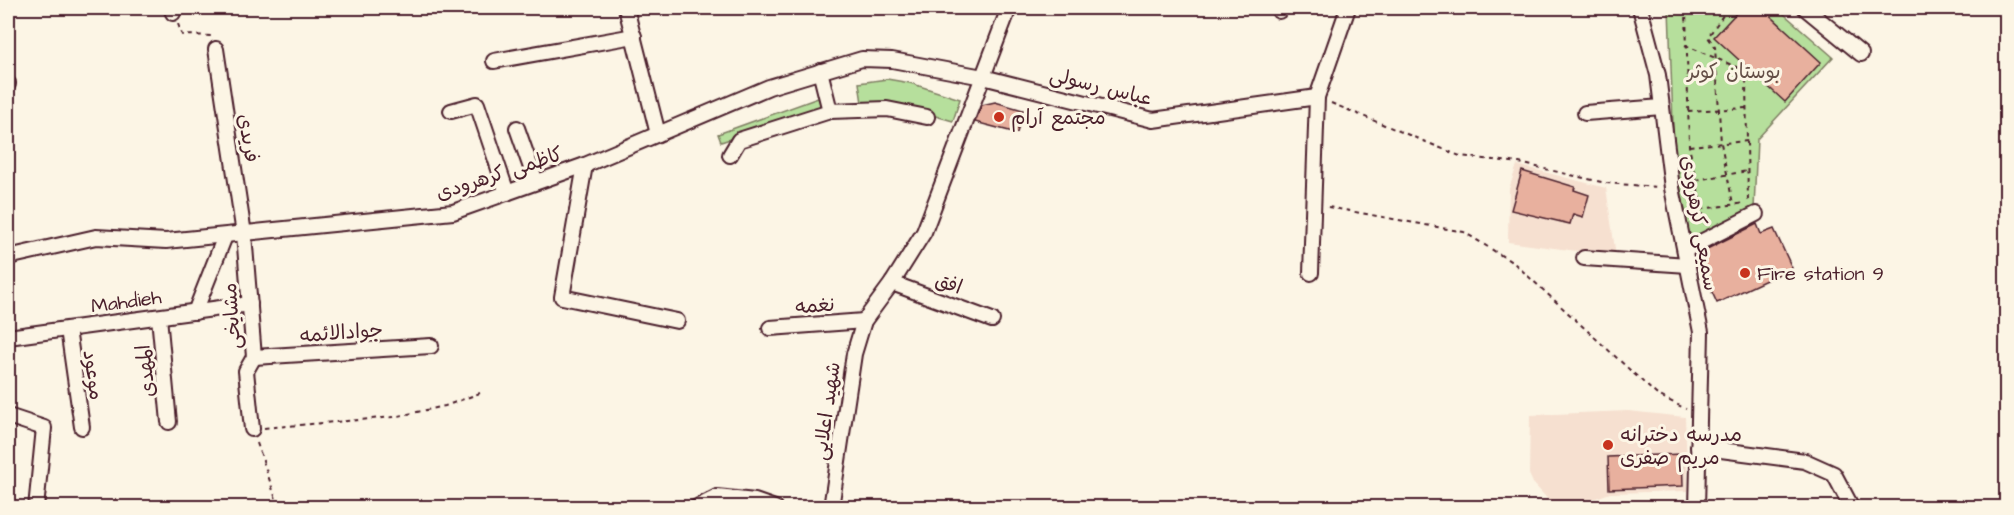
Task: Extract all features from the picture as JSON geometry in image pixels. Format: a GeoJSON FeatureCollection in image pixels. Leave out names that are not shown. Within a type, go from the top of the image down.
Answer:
{"type":"FeatureCollection","features":[{"type":"Feature","properties":{"kind":"street"},"geometry":{"type":"LineString","coordinates":[[626,8],[658,134]]}},
{"type":"Feature","properties":{"kind":"street","name":"شهید اعلایی"},"geometry":{"type":"LineString","coordinates":[[831,507],[854,354],[864,321],[892,283],[924,232],[1009,8]]}},
{"type":"Feature","properties":{"kind":"street"},"geometry":{"type":"LineString","coordinates":[[1311,273],[1317,97],[1348,8]]}},
{"type":"Feature","properties":{"kind":"street","name":"سمیعی کرهرودی"},"geometry":{"type":"LineString","coordinates":[[1640,8],[1658,75],[1672,188],[1701,332],[1697,507]]}},
{"type":"Feature","properties":{"kind":"street"},"geometry":{"type":"LineString","coordinates":[[1805,8],[1861,54]]}},
{"type":"Feature","properties":{"kind":"street"},"geometry":{"type":"LineString","coordinates":[[494,61],[634,36]]}},
{"type":"Feature","properties":{"kind":"street","name":"فریدی"},"geometry":{"type":"LineString","coordinates":[[216,49],[244,234]]}},
{"type":"Feature","properties":{"kind":"street","name":"کاظمی کرهرودی"},"geometry":{"type":"LineString","coordinates":[[8,257],[96,237],[166,241],[453,212],[585,165],[769,87],[862,59],[892,60],[983,77]]}},
{"type":"Feature","properties":{"kind":"street"},"geometry":{"type":"LineString","coordinates":[[820,71],[830,111]]}},
{"type":"Feature","properties":{"kind":"street","name":"عباس رسولی"},"geometry":{"type":"LineString","coordinates":[[983,77],[1153,120],[1317,97]]}},
{"type":"Feature","properties":{"kind":"street"},"geometry":{"type":"LineString","coordinates":[[451,111],[477,104],[507,193]]}},
{"type":"Feature","properties":{"kind":"street"},"geometry":{"type":"LineString","coordinates":[[1585,113],[1662,107]]}},
{"type":"Feature","properties":{"kind":"street"},"geometry":{"type":"LineString","coordinates":[[730,155],[739,140],[830,111],[886,109],[927,117]]}},
{"type":"Feature","properties":{"kind":"street"},"geometry":{"type":"LineString","coordinates":[[517,128],[536,182]]}},
{"type":"Feature","properties":{"kind":"street"},"geometry":{"type":"LineString","coordinates":[[585,165],[562,297],[677,321]]}},
{"type":"Feature","properties":{"kind":"street"},"geometry":{"type":"LineString","coordinates":[[1685,250],[1751,211]]}},
{"type":"Feature","properties":{"kind":"street","name":"مشایخی"},"geometry":{"type":"LineString","coordinates":[[244,234],[254,357],[246,371],[252,429]]}},
{"type":"Feature","properties":{"kind":"street"},"geometry":{"type":"LineString","coordinates":[[195,312],[225,236]]}},
{"type":"Feature","properties":{"kind":"street"},"geometry":{"type":"LineString","coordinates":[[1584,258],[1688,265]]}},
{"type":"Feature","properties":{"kind":"street","name":"افق"},"geometry":{"type":"LineString","coordinates":[[892,283],[992,320]]}},
{"type":"Feature","properties":{"kind":"street","name":"Mahdieh"},"geometry":{"type":"LineString","coordinates":[[8,337],[250,304]]}},
{"type":"Feature","properties":{"kind":"street","name":"المهدی"},"geometry":{"type":"LineString","coordinates":[[159,317],[169,422]]}},
{"type":"Feature","properties":{"kind":"street","name":"نغمه"},"geometry":{"type":"LineString","coordinates":[[770,328],[864,321]]}},
{"type":"Feature","properties":{"kind":"street","name":"موعود"},"geometry":{"type":"LineString","coordinates":[[68,329],[82,427]]}},
{"type":"Feature","properties":{"kind":"street","name":"جوادالائمه"},"geometry":{"type":"LineString","coordinates":[[254,357],[431,346]]}},
{"type":"Feature","properties":{"kind":"street"},"geometry":{"type":"LineString","coordinates":[[8,416],[44,428],[36,507]]}},
{"type":"Feature","properties":{"kind":"street"},"geometry":{"type":"LineString","coordinates":[[1698,447],[1804,461],[1834,474],[1852,507]]}},
{"type":"Feature","properties":{"kind":"street"},"geometry":{"type":"LineString","coordinates":[[695,507],[717,497],[754,501],[775,507]]}},
{"type":"Feature","properties":{"kind":"path"},"geometry":{"type":"LineString","coordinates":[[1686,8],[1685,45],[1689,146],[1707,239]]}},
{"type":"Feature","properties":{"kind":"path"},"geometry":{"type":"LineString","coordinates":[[1728,8],[1708,37],[1715,47],[1717,58],[1720,143],[1733,204]]}},
{"type":"Feature","properties":{"kind":"path"},"geometry":{"type":"LineString","coordinates":[[172,10],[182,35],[213,34],[216,49]]}},
{"type":"Feature","properties":{"kind":"path"},"geometry":{"type":"LineString","coordinates":[[1685,45],[1741,69],[1746,81],[1751,211],[1733,204],[1701,209]]}},
{"type":"Feature","properties":{"kind":"path"},"geometry":{"type":"LineString","coordinates":[[1686,80],[1718,78]]}},
{"type":"Feature","properties":{"kind":"path"},"geometry":{"type":"LineString","coordinates":[[1317,97],[1460,156],[1519,163],[1606,183],[1672,188]]}},
{"type":"Feature","properties":{"kind":"path"},"geometry":{"type":"LineString","coordinates":[[1688,111],[1747,108]]}},
{"type":"Feature","properties":{"kind":"path"},"geometry":{"type":"LineString","coordinates":[[1689,146],[1748,141]]}},
{"type":"Feature","properties":{"kind":"path"},"geometry":{"type":"LineString","coordinates":[[1696,180],[1748,171]]}},
{"type":"Feature","properties":{"kind":"path"},"geometry":{"type":"LineString","coordinates":[[1314,205],[1464,232],[1515,264],[1656,394],[1699,416]]}},
{"type":"Feature","properties":{"kind":"path"},"geometry":{"type":"LineString","coordinates":[[279,507],[252,429],[394,417],[445,406],[480,393]]}},
{"type":"Feature","properties":{"kind":"shaded area"},"geometry":{"type":"Polygon","coordinates":[[[1517,165],[1606,188],[1616,256],[1508,242],[1509,189],[1517,165]]]}},
{"type":"Feature","properties":{"kind":"shaded area","name":"مدرسه دخترانه مریم صفری"},"geometry":{"type":"Polygon","coordinates":[[[1628,411],[1685,417],[1688,491],[1610,493],[1574,506],[1553,505],[1533,483],[1529,474],[1530,415],[1628,411]]]}},
{"type":"Feature","properties":{"kind":"green space","name":"بوستان کوثر"},"geometry":{"type":"Polygon","coordinates":[[[1669,8],[1777,8],[1833,57],[1757,139],[1754,209],[1691,244],[1674,154],[1669,8]]]}},
{"type":"Feature","properties":{"kind":"green space"},"geometry":{"type":"Polygon","coordinates":[[[887,79],[910,83],[960,99],[953,121],[890,103],[862,103],[859,83],[887,79]]]}},
{"type":"Feature","properties":{"kind":"green space"},"geometry":{"type":"Polygon","coordinates":[[[818,98],[822,108],[721,142],[718,134],[818,98]]]}},
{"type":"Feature","properties":{"kind":"building"},"geometry":{"type":"Polygon","coordinates":[[[1741,8],[1762,8],[1821,62],[1785,102],[1714,37],[1741,8]]]}},
{"type":"Feature","properties":{"kind":"building","name":"مجتمع آرام"},"geometry":{"type":"Polygon","coordinates":[[[995,102],[1023,110],[1017,133],[975,122],[982,105],[995,102]]]}},
{"type":"Feature","properties":{"kind":"building"},"geometry":{"type":"Polygon","coordinates":[[[1522,171],[1575,187],[1574,190],[1589,195],[1583,217],[1573,214],[1570,224],[1511,210],[1522,171]]]}},
{"type":"Feature","properties":{"kind":"building"},"geometry":{"type":"Polygon","coordinates":[[[1757,224],[1761,234],[1774,229],[1792,268],[1717,303],[1695,255],[1757,224]]]}},
{"type":"Feature","properties":{"kind":"building"},"geometry":{"type":"Polygon","coordinates":[[[1682,454],[1683,486],[1609,489],[1608,457],[1682,454]]]}},
{"type":"Feature","properties":{"kind":"place","name":"مجتمع آرام"},"geometry":{"type":"Point","coordinates":[999,117]}},
{"type":"Feature","properties":{"kind":"place","name":"Fire station 9"},"geometry":{"type":"Point","coordinates":[1745,273]}},
{"type":"Feature","properties":{"kind":"place","name":"مدرسه دخترانه مریم صفری"},"geometry":{"type":"Point","coordinates":[1608,445]}}]}
